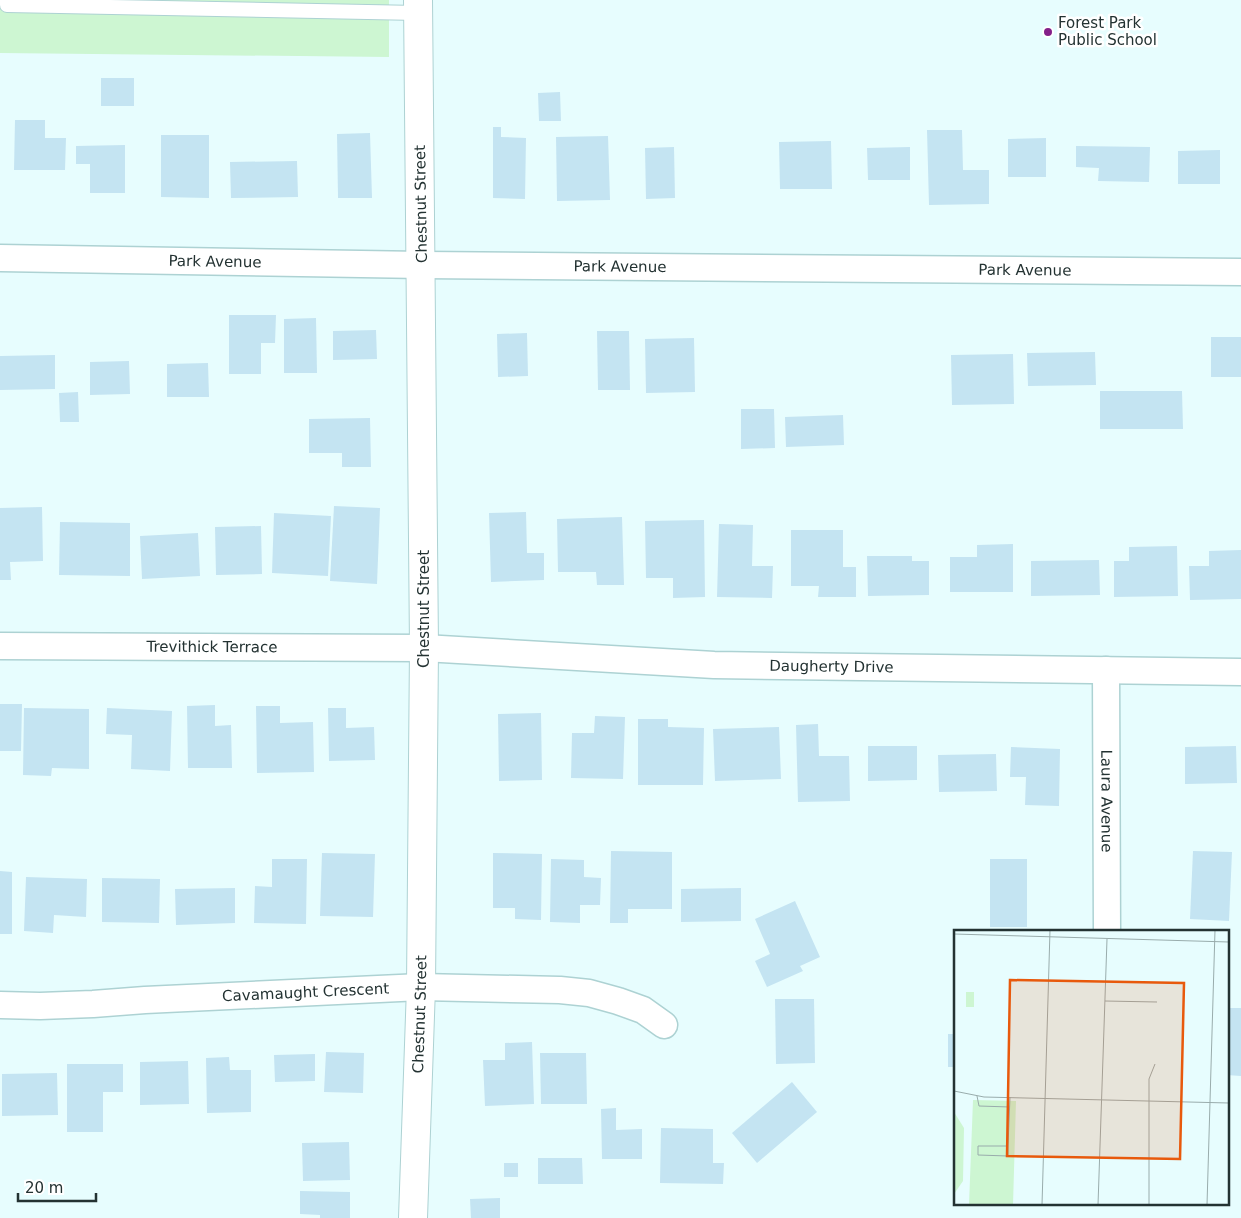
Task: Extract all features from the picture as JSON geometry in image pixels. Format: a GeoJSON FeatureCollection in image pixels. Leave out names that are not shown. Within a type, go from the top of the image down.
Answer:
{"type":"FeatureCollection","features":[{"type":"Feature","properties":{"kind":"street","name":"Chestnut Street"},"geometry":{"type":"LineString","coordinates":[[413,1218],[421,988],[424,648],[422,265],[418,6]]}},
{"type":"Feature","properties":{"kind":"street","name":"Park Avenue"},"geometry":{"type":"LineString","coordinates":[[0,258],[422,265],[1241,272]]}},
{"type":"Feature","properties":{"kind":"street","name":"Trevithick Terrace"},"geometry":{"type":"LineString","coordinates":[[0,646],[424,648]]}},
{"type":"Feature","properties":{"kind":"street","name":"Daugherty Drive"},"geometry":{"type":"LineString","coordinates":[[424,648],[714,665],[1241,672]]}},
{"type":"Feature","properties":{"kind":"street","name":"Laura Avenue"},"geometry":{"type":"LineString","coordinates":[[1106,670],[1107,930]]}},
{"type":"Feature","properties":{"kind":"street","name":"Cavamaught Crescent"},"geometry":{"type":"LineString","coordinates":[[0,1005],[84,1005],[145,1000],[421,988],[560,990],[590,993],[618,1001],[643,1010],[664,1025]]}},
{"type":"Feature","properties":{"kind":"lane"},"geometry":{"type":"LineString","coordinates":[[7,0],[7,5],[74,3],[418,6]]}},
{"type":"Feature","properties":{"kind":"green space"},"geometry":{"type":"Polygon","coordinates":[[[0,0],[389,0],[389,57],[0,53],[0,0]]]}},
{"type":"Feature","properties":{"kind":"building"},"geometry":{"type":"Polygon","coordinates":[[[101,78],[134,78],[134,106],[101,106],[101,78]]]}},
{"type":"Feature","properties":{"kind":"building"},"geometry":{"type":"Polygon","coordinates":[[[560,92],[561,121],[539,121],[538,93],[560,92]]]}},
{"type":"Feature","properties":{"kind":"building"},"geometry":{"type":"Polygon","coordinates":[[[15,120],[45,120],[45,138],[66,138],[65,170],[14,170],[15,120]]]}},
{"type":"Feature","properties":{"kind":"building"},"geometry":{"type":"Polygon","coordinates":[[[493,127],[501,127],[501,137],[526,138],[525,199],[493,198],[493,127]]]}},
{"type":"Feature","properties":{"kind":"building"},"geometry":{"type":"Polygon","coordinates":[[[927,130],[962,130],[963,170],[989,170],[989,204],[929,205],[927,130]]]}},
{"type":"Feature","properties":{"kind":"building"},"geometry":{"type":"Polygon","coordinates":[[[370,133],[372,198],[338,198],[337,134],[370,133]]]}},
{"type":"Feature","properties":{"kind":"building"},"geometry":{"type":"Polygon","coordinates":[[[161,135],[209,135],[209,198],[161,197],[161,135]]]}},
{"type":"Feature","properties":{"kind":"building"},"geometry":{"type":"Polygon","coordinates":[[[608,136],[610,200],[557,201],[556,137],[608,136]]]}},
{"type":"Feature","properties":{"kind":"building"},"geometry":{"type":"Polygon","coordinates":[[[1046,138],[1046,177],[1008,177],[1008,139],[1046,138]]]}},
{"type":"Feature","properties":{"kind":"building"},"geometry":{"type":"Polygon","coordinates":[[[831,141],[832,189],[780,189],[779,142],[831,141]]]}},
{"type":"Feature","properties":{"kind":"building"},"geometry":{"type":"Polygon","coordinates":[[[125,145],[125,193],[90,193],[90,164],[76,164],[76,146],[125,145]]]}},
{"type":"Feature","properties":{"kind":"building"},"geometry":{"type":"Polygon","coordinates":[[[1076,146],[1150,147],[1149,182],[1098,181],[1099,168],[1076,167],[1076,146]]]}},
{"type":"Feature","properties":{"kind":"building"},"geometry":{"type":"Polygon","coordinates":[[[674,147],[675,198],[646,199],[645,148],[674,147]]]}},
{"type":"Feature","properties":{"kind":"building"},"geometry":{"type":"Polygon","coordinates":[[[910,147],[910,180],[868,180],[867,148],[910,147]]]}},
{"type":"Feature","properties":{"kind":"building"},"geometry":{"type":"Polygon","coordinates":[[[1220,150],[1220,184],[1178,184],[1178,151],[1220,150]]]}},
{"type":"Feature","properties":{"kind":"building"},"geometry":{"type":"Polygon","coordinates":[[[297,161],[298,197],[231,198],[230,162],[297,161]]]}},
{"type":"Feature","properties":{"kind":"building"},"geometry":{"type":"Polygon","coordinates":[[[229,315],[276,315],[275,343],[261,343],[261,374],[229,374],[229,315]]]}},
{"type":"Feature","properties":{"kind":"building"},"geometry":{"type":"Polygon","coordinates":[[[316,318],[317,373],[284,373],[284,319],[316,318]]]}},
{"type":"Feature","properties":{"kind":"building"},"geometry":{"type":"Polygon","coordinates":[[[376,330],[377,359],[333,360],[333,331],[376,330]]]}},
{"type":"Feature","properties":{"kind":"building"},"geometry":{"type":"Polygon","coordinates":[[[597,331],[629,331],[630,390],[598,390],[597,331]]]}},
{"type":"Feature","properties":{"kind":"building"},"geometry":{"type":"Polygon","coordinates":[[[527,333],[528,376],[498,377],[497,334],[527,333]]]}},
{"type":"Feature","properties":{"kind":"building"},"geometry":{"type":"Polygon","coordinates":[[[1211,337],[1241,337],[1241,377],[1211,377],[1211,337]]]}},
{"type":"Feature","properties":{"kind":"building"},"geometry":{"type":"Polygon","coordinates":[[[694,338],[695,392],[646,393],[645,339],[694,338]]]}},
{"type":"Feature","properties":{"kind":"building"},"geometry":{"type":"Polygon","coordinates":[[[1095,352],[1096,385],[1028,386],[1027,353],[1095,352]]]}},
{"type":"Feature","properties":{"kind":"building"},"geometry":{"type":"Polygon","coordinates":[[[1013,354],[1014,404],[952,405],[951,355],[1013,354]]]}},
{"type":"Feature","properties":{"kind":"building"},"geometry":{"type":"Polygon","coordinates":[[[55,355],[55,389],[0,390],[0,356],[55,355]]]}},
{"type":"Feature","properties":{"kind":"building"},"geometry":{"type":"Polygon","coordinates":[[[129,361],[130,394],[90,395],[90,362],[129,361]]]}},
{"type":"Feature","properties":{"kind":"building"},"geometry":{"type":"Polygon","coordinates":[[[208,363],[209,397],[167,397],[167,364],[208,363]]]}},
{"type":"Feature","properties":{"kind":"building"},"geometry":{"type":"Polygon","coordinates":[[[1100,391],[1182,391],[1183,429],[1100,429],[1100,391]]]}},
{"type":"Feature","properties":{"kind":"building"},"geometry":{"type":"Polygon","coordinates":[[[78,392],[79,422],[60,422],[59,393],[78,392]]]}},
{"type":"Feature","properties":{"kind":"building"},"geometry":{"type":"Polygon","coordinates":[[[741,409],[774,409],[775,448],[741,449],[741,409]]]}},
{"type":"Feature","properties":{"kind":"building"},"geometry":{"type":"Polygon","coordinates":[[[843,415],[844,445],[786,447],[785,417],[843,415]]]}},
{"type":"Feature","properties":{"kind":"building"},"geometry":{"type":"Polygon","coordinates":[[[370,418],[371,467],[342,467],[342,453],[309,453],[309,419],[370,418]]]}},
{"type":"Feature","properties":{"kind":"building"},"geometry":{"type":"Polygon","coordinates":[[[334,506],[380,508],[377,584],[330,581],[334,506]]]}},
{"type":"Feature","properties":{"kind":"building"},"geometry":{"type":"Polygon","coordinates":[[[42,507],[43,561],[10,562],[11,580],[0,580],[0,508],[42,507]]]}},
{"type":"Feature","properties":{"kind":"building"},"geometry":{"type":"Polygon","coordinates":[[[526,512],[527,553],[544,553],[544,580],[491,582],[489,513],[526,512]]]}},
{"type":"Feature","properties":{"kind":"building"},"geometry":{"type":"Polygon","coordinates":[[[274,513],[331,516],[328,576],[272,573],[274,513]]]}},
{"type":"Feature","properties":{"kind":"building"},"geometry":{"type":"Polygon","coordinates":[[[622,517],[624,585],[597,585],[596,572],[558,572],[557,519],[622,517]]]}},
{"type":"Feature","properties":{"kind":"building"},"geometry":{"type":"Polygon","coordinates":[[[704,520],[705,597],[673,598],[673,578],[646,578],[645,521],[704,520]]]}},
{"type":"Feature","properties":{"kind":"building"},"geometry":{"type":"Polygon","coordinates":[[[60,522],[130,523],[130,576],[59,575],[60,522]]]}},
{"type":"Feature","properties":{"kind":"building"},"geometry":{"type":"Polygon","coordinates":[[[719,524],[753,525],[752,566],[773,566],[772,598],[717,597],[719,524]]]}},
{"type":"Feature","properties":{"kind":"building"},"geometry":{"type":"Polygon","coordinates":[[[261,526],[262,574],[216,575],[215,527],[261,526]]]}},
{"type":"Feature","properties":{"kind":"building"},"geometry":{"type":"Polygon","coordinates":[[[791,530],[843,530],[843,567],[856,567],[856,597],[818,597],[819,586],[791,586],[791,530]]]}},
{"type":"Feature","properties":{"kind":"building"},"geometry":{"type":"Polygon","coordinates":[[[198,533],[200,576],[142,579],[140,536],[198,533]]]}},
{"type":"Feature","properties":{"kind":"building"},"geometry":{"type":"Polygon","coordinates":[[[1013,544],[1013,592],[950,592],[950,557],[977,557],[977,545],[1013,544]]]}},
{"type":"Feature","properties":{"kind":"building"},"geometry":{"type":"Polygon","coordinates":[[[1177,546],[1178,596],[1114,597],[1114,561],[1129,561],[1129,547],[1177,546]]]}},
{"type":"Feature","properties":{"kind":"building"},"geometry":{"type":"Polygon","coordinates":[[[1241,550],[1241,599],[1190,600],[1189,566],[1209,566],[1209,551],[1241,550]]]}},
{"type":"Feature","properties":{"kind":"building"},"geometry":{"type":"Polygon","coordinates":[[[867,556],[912,556],[912,561],[929,561],[929,595],[868,596],[867,556]]]}},
{"type":"Feature","properties":{"kind":"building"},"geometry":{"type":"Polygon","coordinates":[[[1099,560],[1100,595],[1031,596],[1031,561],[1099,560]]]}},
{"type":"Feature","properties":{"kind":"building"},"geometry":{"type":"Polygon","coordinates":[[[0,704],[22,704],[21,751],[0,751],[0,704]]]}},
{"type":"Feature","properties":{"kind":"building"},"geometry":{"type":"Polygon","coordinates":[[[215,705],[215,726],[231,725],[232,768],[188,768],[187,706],[215,705]]]}},
{"type":"Feature","properties":{"kind":"building"},"geometry":{"type":"Polygon","coordinates":[[[256,706],[280,706],[280,723],[313,722],[314,772],[257,773],[256,706]]]}},
{"type":"Feature","properties":{"kind":"building"},"geometry":{"type":"Polygon","coordinates":[[[24,708],[89,709],[89,769],[52,768],[51,776],[23,775],[24,708]]]}},
{"type":"Feature","properties":{"kind":"building"},"geometry":{"type":"Polygon","coordinates":[[[107,708],[172,711],[170,771],[131,769],[132,735],[106,734],[107,708]]]}},
{"type":"Feature","properties":{"kind":"building"},"geometry":{"type":"Polygon","coordinates":[[[328,708],[346,708],[346,728],[374,727],[375,760],[329,761],[328,708]]]}},
{"type":"Feature","properties":{"kind":"building"},"geometry":{"type":"Polygon","coordinates":[[[541,713],[542,780],[499,781],[498,714],[541,713]]]}},
{"type":"Feature","properties":{"kind":"building"},"geometry":{"type":"Polygon","coordinates":[[[595,716],[625,717],[623,779],[571,778],[572,733],[594,733],[595,716]]]}},
{"type":"Feature","properties":{"kind":"building"},"geometry":{"type":"Polygon","coordinates":[[[638,719],[668,719],[668,727],[704,728],[703,785],[638,785],[638,719]]]}},
{"type":"Feature","properties":{"kind":"building"},"geometry":{"type":"Polygon","coordinates":[[[818,724],[819,756],[849,756],[850,801],[798,802],[796,725],[818,724]]]}},
{"type":"Feature","properties":{"kind":"building"},"geometry":{"type":"Polygon","coordinates":[[[779,727],[781,779],[715,781],[713,729],[779,727]]]}},
{"type":"Feature","properties":{"kind":"building"},"geometry":{"type":"Polygon","coordinates":[[[868,746],[917,746],[917,780],[868,781],[868,746]]]}},
{"type":"Feature","properties":{"kind":"building"},"geometry":{"type":"Polygon","coordinates":[[[1236,746],[1237,783],[1185,784],[1185,747],[1236,746]]]}},
{"type":"Feature","properties":{"kind":"building"},"geometry":{"type":"Polygon","coordinates":[[[1011,747],[1060,749],[1059,806],[1025,805],[1026,777],[1010,777],[1011,747]]]}},
{"type":"Feature","properties":{"kind":"building"},"geometry":{"type":"Polygon","coordinates":[[[996,754],[997,791],[939,792],[938,755],[996,754]]]}},
{"type":"Feature","properties":{"kind":"building"},"geometry":{"type":"Polygon","coordinates":[[[611,851],[672,852],[672,909],[628,909],[628,923],[610,923],[611,851]]]}},
{"type":"Feature","properties":{"kind":"building"},"geometry":{"type":"Polygon","coordinates":[[[1193,851],[1232,852],[1229,921],[1190,919],[1193,851]]]}},
{"type":"Feature","properties":{"kind":"building"},"geometry":{"type":"Polygon","coordinates":[[[322,853],[375,854],[373,917],[320,916],[322,853]]]}},
{"type":"Feature","properties":{"kind":"building"},"geometry":{"type":"Polygon","coordinates":[[[493,853],[542,854],[541,920],[515,919],[515,908],[493,908],[493,853]]]}},
{"type":"Feature","properties":{"kind":"building"},"geometry":{"type":"Polygon","coordinates":[[[272,859],[307,859],[306,924],[254,923],[255,886],[272,887],[272,859]]]}},
{"type":"Feature","properties":{"kind":"building"},"geometry":{"type":"Polygon","coordinates":[[[551,859],[584,860],[584,877],[601,878],[600,905],[580,905],[580,923],[550,922],[551,859]]]}},
{"type":"Feature","properties":{"kind":"building"},"geometry":{"type":"Polygon","coordinates":[[[990,859],[1027,859],[1027,927],[990,927],[990,859]]]}},
{"type":"Feature","properties":{"kind":"building"},"geometry":{"type":"Polygon","coordinates":[[[0,871],[12,872],[12,934],[0,934],[0,871]]]}},
{"type":"Feature","properties":{"kind":"building"},"geometry":{"type":"Polygon","coordinates":[[[26,877],[87,879],[86,917],[54,915],[53,933],[24,931],[26,877]]]}},
{"type":"Feature","properties":{"kind":"building"},"geometry":{"type":"Polygon","coordinates":[[[102,878],[160,879],[159,923],[102,922],[102,878]]]}},
{"type":"Feature","properties":{"kind":"building"},"geometry":{"type":"Polygon","coordinates":[[[235,888],[235,923],[176,925],[175,889],[235,888]]]}},
{"type":"Feature","properties":{"kind":"building"},"geometry":{"type":"Polygon","coordinates":[[[741,888],[741,921],[681,922],[681,889],[741,888]]]}},
{"type":"Feature","properties":{"kind":"building"},"geometry":{"type":"Polygon","coordinates":[[[795,901],[820,957],[800,966],[803,971],[767,987],[755,961],[770,954],[755,919],[795,901]]]}},
{"type":"Feature","properties":{"kind":"building"},"geometry":{"type":"Polygon","coordinates":[[[1229,929],[1229,932],[1228,930],[1194,930],[1229,929]]]}},
{"type":"Feature","properties":{"kind":"building"},"geometry":{"type":"Polygon","coordinates":[[[775,999],[814,999],[815,1063],[776,1064],[775,999]]]}},
{"type":"Feature","properties":{"kind":"building"},"geometry":{"type":"Polygon","coordinates":[[[1228,1008],[1241,1008],[1241,1076],[1228,1075],[1228,1008]]]}},
{"type":"Feature","properties":{"kind":"building"},"geometry":{"type":"Polygon","coordinates":[[[948,1034],[954,1034],[954,1067],[948,1067],[948,1034]]]}},
{"type":"Feature","properties":{"kind":"building"},"geometry":{"type":"Polygon","coordinates":[[[532,1042],[534,1104],[485,1106],[483,1060],[505,1060],[505,1043],[532,1042]]]}},
{"type":"Feature","properties":{"kind":"building"},"geometry":{"type":"Polygon","coordinates":[[[326,1052],[364,1053],[363,1093],[324,1092],[326,1052]]]}},
{"type":"Feature","properties":{"kind":"building"},"geometry":{"type":"Polygon","coordinates":[[[540,1053],[586,1053],[587,1104],[541,1104],[540,1053]]]}},
{"type":"Feature","properties":{"kind":"building"},"geometry":{"type":"Polygon","coordinates":[[[315,1054],[315,1081],[275,1082],[274,1055],[315,1054]]]}},
{"type":"Feature","properties":{"kind":"building"},"geometry":{"type":"Polygon","coordinates":[[[229,1057],[230,1070],[251,1070],[251,1112],[207,1113],[206,1058],[229,1057]]]}},
{"type":"Feature","properties":{"kind":"building"},"geometry":{"type":"Polygon","coordinates":[[[188,1061],[189,1104],[140,1105],[140,1062],[188,1061]]]}},
{"type":"Feature","properties":{"kind":"building"},"geometry":{"type":"Polygon","coordinates":[[[67,1064],[123,1064],[123,1092],[103,1092],[103,1132],[67,1132],[67,1064]]]}},
{"type":"Feature","properties":{"kind":"building"},"geometry":{"type":"Polygon","coordinates":[[[57,1073],[58,1115],[2,1116],[2,1074],[57,1073]]]}},
{"type":"Feature","properties":{"kind":"building"},"geometry":{"type":"Polygon","coordinates":[[[792,1082],[817,1112],[757,1163],[732,1133],[792,1082]]]}},
{"type":"Feature","properties":{"kind":"building"},"geometry":{"type":"Polygon","coordinates":[[[616,1108],[616,1130],[642,1129],[642,1159],[602,1159],[601,1109],[616,1108]]]}},
{"type":"Feature","properties":{"kind":"building"},"geometry":{"type":"Polygon","coordinates":[[[661,1128],[713,1129],[713,1163],[724,1163],[723,1184],[660,1183],[661,1128]]]}},
{"type":"Feature","properties":{"kind":"building"},"geometry":{"type":"Polygon","coordinates":[[[349,1142],[350,1180],[303,1181],[302,1143],[349,1142]]]}},
{"type":"Feature","properties":{"kind":"building"},"geometry":{"type":"Polygon","coordinates":[[[538,1158],[582,1158],[583,1184],[538,1184],[538,1158]]]}},
{"type":"Feature","properties":{"kind":"building"},"geometry":{"type":"Polygon","coordinates":[[[504,1163],[518,1163],[518,1177],[504,1177],[504,1163]]]}},
{"type":"Feature","properties":{"kind":"building"},"geometry":{"type":"Polygon","coordinates":[[[300,1191],[350,1192],[350,1218],[320,1218],[320,1215],[300,1214],[300,1191]]]}},
{"type":"Feature","properties":{"kind":"building"},"geometry":{"type":"Polygon","coordinates":[[[500,1198],[500,1218],[471,1218],[470,1199],[500,1198]]]}},
{"type":"Feature","properties":{"kind":"place","name":"Forest Park Public School"},"geometry":{"type":"Point","coordinates":[1048,32]}}]}
